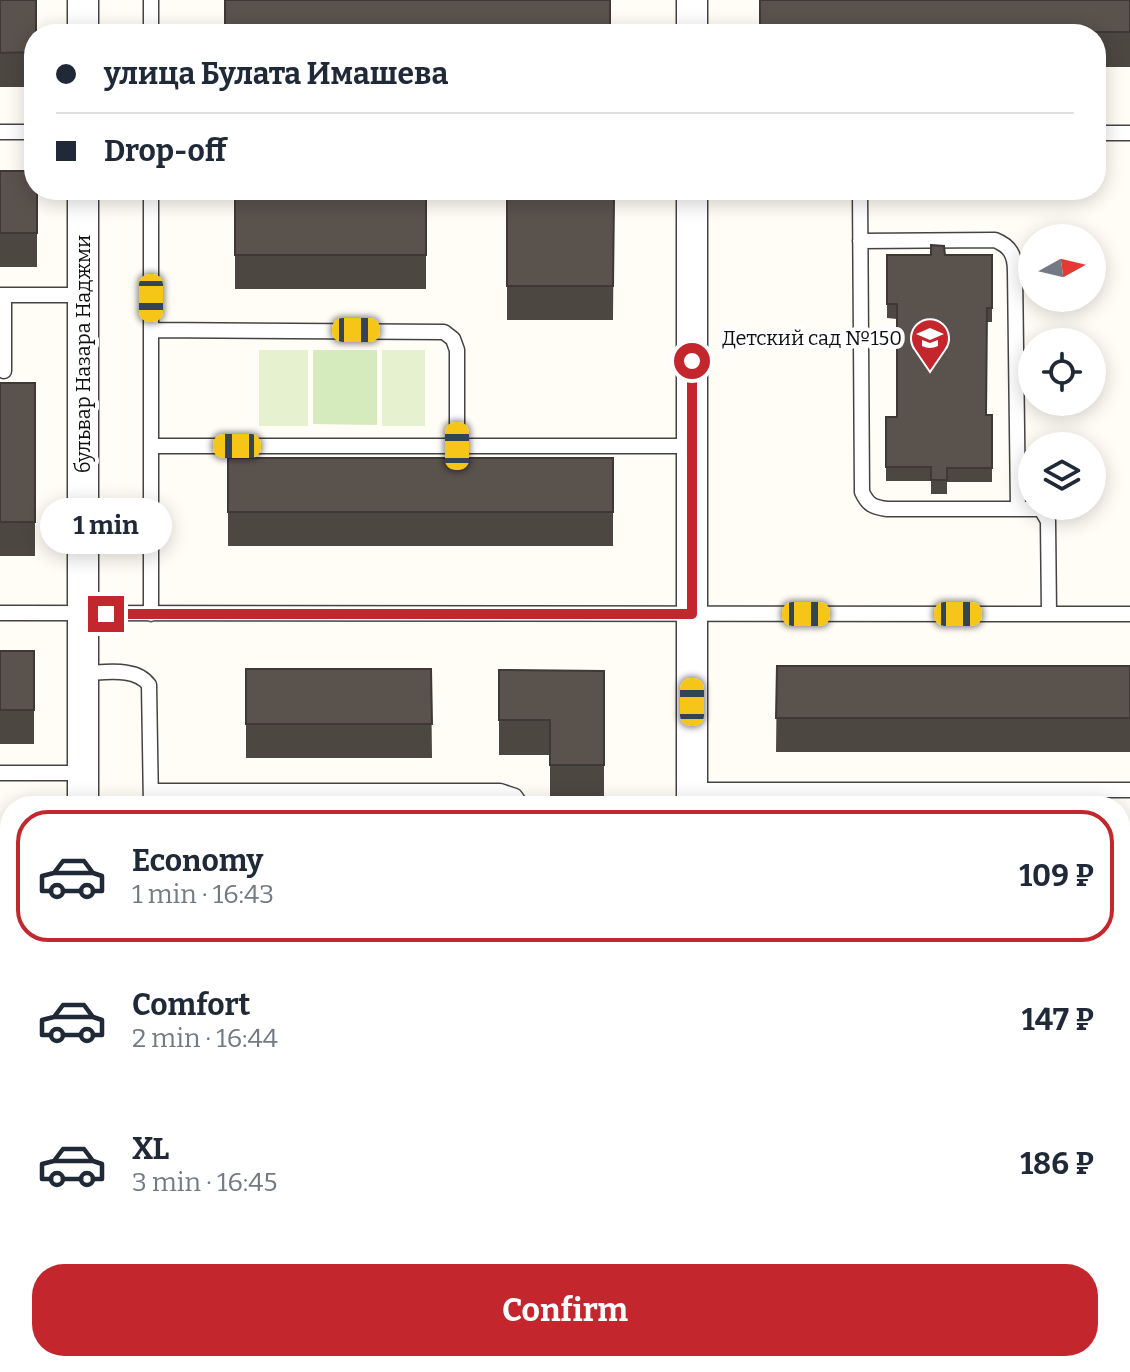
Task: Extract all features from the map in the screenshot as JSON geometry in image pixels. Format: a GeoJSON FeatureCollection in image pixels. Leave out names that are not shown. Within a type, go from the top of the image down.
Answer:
{"type":"FeatureCollection","features":[{"type":"Feature","properties":{"kind":"street"},"geometry":{"type":"LineString","coordinates":[[83,0],[83,24]]}},
{"type":"Feature","properties":{"kind":"street"},"geometry":{"type":"LineString","coordinates":[[692,0],[692,24]]}},
{"type":"Feature","properties":{"kind":"street","name":"бульвар Назара Наджми"},"geometry":{"type":"LineString","coordinates":[[83,200],[83,796]]}},
{"type":"Feature","properties":{"kind":"street"},"geometry":{"type":"LineString","coordinates":[[692,200],[692,796]]}},
{"type":"Feature","properties":{"kind":"lane"},"geometry":{"type":"LineString","coordinates":[[151,0],[151,24]]}},
{"type":"Feature","properties":{"kind":"lane"},"geometry":{"type":"LineString","coordinates":[[0,132],[24,132]]}},
{"type":"Feature","properties":{"kind":"lane"},"geometry":{"type":"LineString","coordinates":[[1106,133],[1130,133]]}},
{"type":"Feature","properties":{"kind":"lane"},"geometry":{"type":"LineString","coordinates":[[151,200],[151,614]]}},
{"type":"Feature","properties":{"kind":"lane"},"geometry":{"type":"LineString","coordinates":[[860,200],[860,241],[862,492],[866,502],[873,507],[887,509],[1018,508],[1015,259],[1010,250],[995,240],[860,241]]}},
{"type":"Feature","properties":{"kind":"lane"},"geometry":{"type":"LineString","coordinates":[[4,371],[2,295],[83,295]]}},
{"type":"Feature","properties":{"kind":"lane"},"geometry":{"type":"LineString","coordinates":[[151,330],[444,332],[453,339],[457,350],[457,446]]}},
{"type":"Feature","properties":{"kind":"lane"},"geometry":{"type":"LineString","coordinates":[[151,446],[692,446]]}},
{"type":"Feature","properties":{"kind":"lane"},"geometry":{"type":"LineString","coordinates":[[1047,520],[1049,614]]}},
{"type":"Feature","properties":{"kind":"lane"},"geometry":{"type":"LineString","coordinates":[[0,613],[1130,614]]}},
{"type":"Feature","properties":{"kind":"lane"},"geometry":{"type":"LineString","coordinates":[[83,673],[133,673],[140,675],[149,685],[151,796]]}},
{"type":"Feature","properties":{"kind":"lane"},"geometry":{"type":"LineString","coordinates":[[0,773],[83,773]]}},
{"type":"Feature","properties":{"kind":"lane"},"geometry":{"type":"LineString","coordinates":[[779,790],[779,796]]}},
{"type":"Feature","properties":{"kind":"lane"},"geometry":{"type":"LineString","coordinates":[[714,796],[779,790],[1130,790]]}},
{"type":"Feature","properties":{"kind":"lane"},"geometry":{"type":"LineString","coordinates":[[251,796],[500,791],[515,796]]}},
{"type":"Feature","properties":{"kind":"green space"},"geometry":{"type":"Polygon","coordinates":[[[259,350],[308,350],[308,426],[259,426],[259,350]]]}},
{"type":"Feature","properties":{"kind":"green space"},"geometry":{"type":"Polygon","coordinates":[[[313,350],[377,350],[377,425],[313,424],[313,350]]]}},
{"type":"Feature","properties":{"kind":"green space"},"geometry":{"type":"Polygon","coordinates":[[[382,350],[425,350],[425,426],[382,426],[382,350]]]}},
{"type":"Feature","properties":{"kind":"building"},"geometry":{"type":"Polygon","coordinates":[[[0,0],[36,0],[36,24],[24,24],[24,52],[0,53],[0,0]]]}},
{"type":"Feature","properties":{"kind":"building"},"geometry":{"type":"Polygon","coordinates":[[[225,0],[610,0],[610,24],[225,24],[225,0]]]}},
{"type":"Feature","properties":{"kind":"building"},"geometry":{"type":"Polygon","coordinates":[[[760,0],[1130,0],[1130,32],[1106,32],[1106,24],[760,24],[760,0]]]}},
{"type":"Feature","properties":{"kind":"building"},"geometry":{"type":"Polygon","coordinates":[[[0,171],[24,171],[24,200],[37,200],[37,233],[0,233],[0,171]]]}},
{"type":"Feature","properties":{"kind":"building"},"geometry":{"type":"Polygon","coordinates":[[[235,200],[426,200],[426,255],[235,255],[235,200]]]}},
{"type":"Feature","properties":{"kind":"building"},"geometry":{"type":"Polygon","coordinates":[[[507,200],[614,200],[613,286],[507,286],[507,200]]]}},
{"type":"Feature","properties":{"kind":"building"},"geometry":{"type":"Polygon","coordinates":[[[931,245],[944,246],[945,255],[992,255],[992,308],[987,308],[986,415],[992,415],[992,468],[947,468],[947,480],[931,480],[931,467],[886,467],[886,417],[897,417],[897,304],[887,304],[887,255],[931,255],[931,245]]]}},
{"type":"Feature","properties":{"kind":"building"},"geometry":{"type":"Polygon","coordinates":[[[0,383],[35,383],[35,522],[0,522],[0,383]]]}},
{"type":"Feature","properties":{"kind":"building"},"geometry":{"type":"Polygon","coordinates":[[[228,458],[613,458],[613,512],[228,512],[228,458]]]}},
{"type":"Feature","properties":{"kind":"building"},"geometry":{"type":"Polygon","coordinates":[[[0,651],[34,651],[34,710],[0,710],[0,651]]]}},
{"type":"Feature","properties":{"kind":"building"},"geometry":{"type":"Polygon","coordinates":[[[777,666],[1130,666],[1130,718],[776,718],[777,666]]]}},
{"type":"Feature","properties":{"kind":"building"},"geometry":{"type":"Polygon","coordinates":[[[246,669],[431,669],[432,724],[246,724],[246,669]]]}},
{"type":"Feature","properties":{"kind":"building"},"geometry":{"type":"Polygon","coordinates":[[[499,670],[604,671],[604,765],[550,765],[550,720],[499,720],[499,670]]]}},
{"type":"Feature","properties":{"kind":"place","name":"Детский сад №150"},"geometry":{"type":"Point","coordinates":[930,372]}},
{"type":"Feature","properties":{"kind":"route"},"geometry":{"type":"LineString","coordinates":[[106,614],[692,614],[692,361]]}}]}
